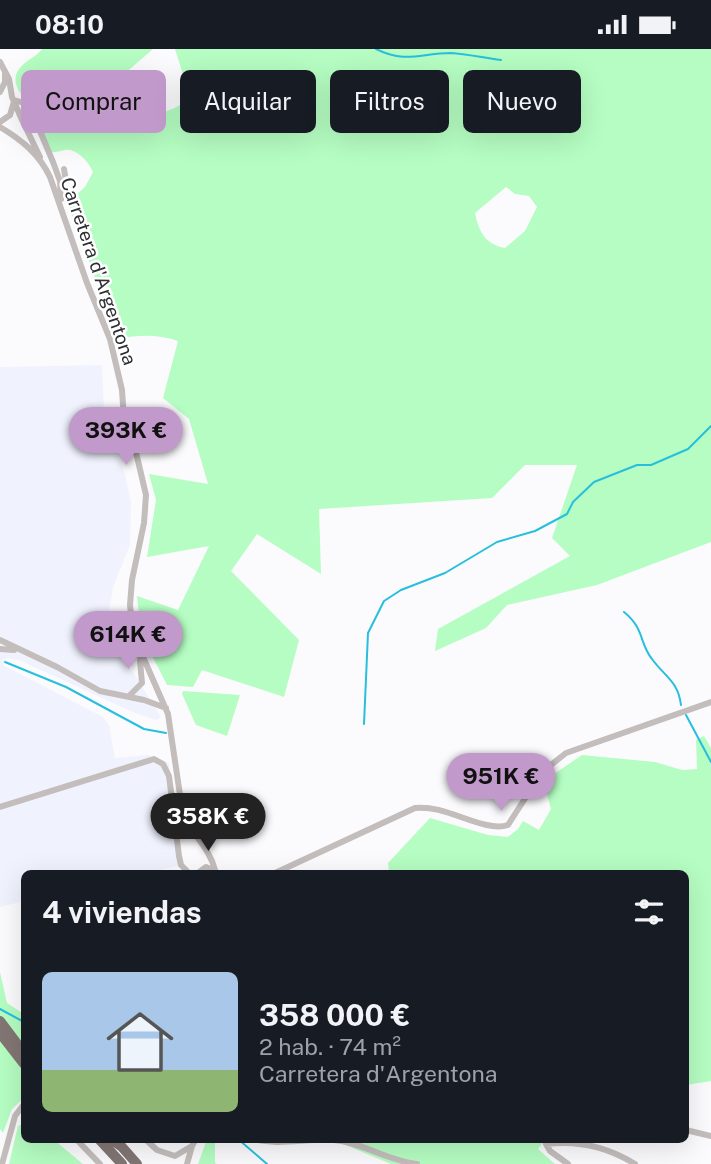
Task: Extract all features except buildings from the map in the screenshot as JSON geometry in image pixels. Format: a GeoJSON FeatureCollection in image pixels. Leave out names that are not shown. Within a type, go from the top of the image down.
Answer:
{"type":"FeatureCollection","features":[{"type":"Feature","properties":{"kind":"highway"},"geometry":{"type":"LineString","coordinates":[[0,1020],[21,1049]]}},
{"type":"Feature","properties":{"kind":"highway"},"geometry":{"type":"LineString","coordinates":[[0,1033],[21,1060]]}},
{"type":"Feature","properties":{"kind":"highway"},"geometry":{"type":"LineString","coordinates":[[101,1143],[116,1164]]}},
{"type":"Feature","properties":{"kind":"highway"},"geometry":{"type":"LineString","coordinates":[[102,1143],[122,1164]]}},
{"type":"Feature","properties":{"kind":"highway"},"geometry":{"type":"LineString","coordinates":[[114,1143],[134,1164]]}},
{"type":"Feature","properties":{"kind":"street"},"geometry":{"type":"LineString","coordinates":[[0,62],[42,162]]}},
{"type":"Feature","properties":{"kind":"street"},"geometry":{"type":"LineString","coordinates":[[5,72],[5,82],[0,93],[23,103],[37,124],[60,181],[64,218]]}},
{"type":"Feature","properties":{"kind":"street"},"geometry":{"type":"LineString","coordinates":[[0,125],[9,115],[13,98]]}},
{"type":"Feature","properties":{"kind":"street","name":"Carretera d'Argentona"},"geometry":{"type":"LineString","coordinates":[[0,125],[18,138],[42,162],[116,357],[124,419],[135,448],[146,495],[144,523],[132,580],[130,605],[133,634],[166,708],[183,815],[204,847]]}},
{"type":"Feature","properties":{"kind":"street"},"geometry":{"type":"LineString","coordinates":[[60,181],[66,181],[64,169]]}},
{"type":"Feature","properties":{"kind":"street"},"geometry":{"type":"LineString","coordinates":[[0,641],[57,667],[100,691],[144,700],[166,708]]}},
{"type":"Feature","properties":{"kind":"street"},"geometry":{"type":"LineString","coordinates":[[0,649],[16,650]]}},
{"type":"Feature","properties":{"kind":"street"},"geometry":{"type":"LineString","coordinates":[[129,697],[142,683],[141,656]]}},
{"type":"Feature","properties":{"kind":"street"},"geometry":{"type":"LineString","coordinates":[[144,700],[155,697],[163,700]]}},
{"type":"Feature","properties":{"kind":"street"},"geometry":{"type":"LineString","coordinates":[[281,870],[415,808],[438,808],[493,827],[508,825],[542,772],[559,756],[711,702]]}},
{"type":"Feature","properties":{"kind":"street"},"geometry":{"type":"LineString","coordinates":[[0,807],[154,759],[163,764],[169,776],[179,856],[186,870]]}},
{"type":"Feature","properties":{"kind":"street"},"geometry":{"type":"LineString","coordinates":[[200,870],[207,856],[204,847]]}},
{"type":"Feature","properties":{"kind":"street"},"geometry":{"type":"LineString","coordinates":[[204,847],[211,855],[215,870]]}},
{"type":"Feature","properties":{"kind":"street"},"geometry":{"type":"LineString","coordinates":[[2,1164],[15,1117],[21,1110]]}},
{"type":"Feature","properties":{"kind":"street"},"geometry":{"type":"LineString","coordinates":[[689,1131],[711,1136]]}},
{"type":"Feature","properties":{"kind":"street"},"geometry":{"type":"LineString","coordinates":[[80,1143],[100,1164]]}},
{"type":"Feature","properties":{"kind":"street"},"geometry":{"type":"LineString","coordinates":[[149,1143],[157,1150],[175,1156],[193,1143]]}},
{"type":"Feature","properties":{"kind":"street"},"geometry":{"type":"LineString","coordinates":[[187,1164],[194,1143]]}},
{"type":"Feature","properties":{"kind":"street"},"geometry":{"type":"LineString","coordinates":[[344,1143],[386,1158],[417,1164]]}},
{"type":"Feature","properties":{"kind":"street"},"geometry":{"type":"LineString","coordinates":[[556,1143],[545,1144],[561,1161],[568,1164]]}},
{"type":"Feature","properties":{"kind":"street"},"geometry":{"type":"LineString","coordinates":[[575,1143],[595,1146],[621,1155],[635,1164]]}},
{"type":"Feature","properties":{"kind":"street"},"geometry":{"type":"LineString","coordinates":[[167,1155],[174,1164]]}},
{"type":"Feature","properties":{"kind":"shaded area"},"geometry":{"type":"Polygon","coordinates":[[[102,365],[105,431],[124,471],[131,502],[130,545],[113,587],[107,623],[121,658],[161,717],[156,720],[135,713],[19,660],[7,658],[3,665],[103,717],[109,725],[115,758],[148,755],[169,763],[178,866],[160,870],[21,870],[21,902],[0,907],[0,367],[102,365]]]}},
{"type":"Feature","properties":{"kind":"green space"},"geometry":{"type":"Polygon","coordinates":[[[42,49],[153,49],[129,70],[21,70],[21,93],[16,77],[22,65],[42,49]]]}},
{"type":"Feature","properties":{"kind":"green space"},"geometry":{"type":"Polygon","coordinates":[[[175,49],[711,49],[711,542],[597,585],[507,605],[486,628],[435,651],[438,629],[570,556],[552,538],[577,465],[525,465],[492,498],[319,509],[321,574],[257,534],[231,571],[299,640],[284,697],[202,670],[193,687],[167,685],[141,634],[137,596],[178,610],[209,546],[147,557],[156,500],[149,474],[208,484],[189,419],[163,398],[178,341],[148,336],[118,339],[67,203],[85,187],[93,172],[84,158],[74,151],[51,152],[43,133],[166,133],[166,111],[180,105],[180,133],[316,133],[316,70],[182,70],[175,49]],[[506,187],[475,213],[484,236],[492,244],[505,248],[525,231],[537,207],[529,196],[515,194],[506,187]]]}},
{"type":"Feature","properties":{"kind":"green space"},"geometry":{"type":"Polygon","coordinates":[[[183,691],[240,695],[227,736],[196,725],[183,691]]]}},
{"type":"Feature","properties":{"kind":"green space"},"geometry":{"type":"Polygon","coordinates":[[[704,736],[711,748],[711,1081],[689,1085],[689,870],[389,870],[388,863],[430,818],[488,835],[508,837],[523,821],[539,830],[551,809],[547,794],[551,776],[582,755],[655,762],[682,770],[697,769],[696,740],[704,736]]]}},
{"type":"Feature","properties":{"kind":"green space"},"geometry":{"type":"Polygon","coordinates":[[[0,972],[7,1003],[21,1012],[21,1101],[12,1109],[3,1133],[0,1129],[0,972]]]}},
{"type":"Feature","properties":{"kind":"green space"},"geometry":{"type":"Polygon","coordinates":[[[21,1124],[21,1143],[58,1143],[83,1164],[9,1164],[18,1126],[21,1124]]]}},
{"type":"Feature","properties":{"kind":"green space"},"geometry":{"type":"Polygon","coordinates":[[[206,1143],[215,1143],[217,1164],[198,1164],[206,1143]]]}},
{"type":"Feature","properties":{"kind":"green space"},"geometry":{"type":"Polygon","coordinates":[[[341,1143],[543,1143],[538,1149],[555,1164],[391,1164],[341,1143]]]}},
{"type":"Feature","properties":{"kind":"waterway"},"geometry":{"type":"LineString","coordinates":[[376,49],[405,57],[451,53],[501,60]]}},
{"type":"Feature","properties":{"kind":"waterway"},"geometry":{"type":"LineString","coordinates":[[364,724],[368,633],[384,601],[401,590],[445,573],[497,542],[535,531],[567,514],[573,502],[594,482],[637,465],[651,465],[688,449],[711,426]]}},
{"type":"Feature","properties":{"kind":"waterway"},"geometry":{"type":"LineString","coordinates":[[624,612],[639,630],[648,653],[674,685],[681,705]]}},
{"type":"Feature","properties":{"kind":"waterway"},"geometry":{"type":"LineString","coordinates":[[5,662],[66,687],[144,729],[166,733]]}},
{"type":"Feature","properties":{"kind":"waterway"},"geometry":{"type":"LineString","coordinates":[[686,715],[711,762]]}},
{"type":"Feature","properties":{"kind":"waterway"},"geometry":{"type":"LineString","coordinates":[[0,1009],[21,1020]]}},
{"type":"Feature","properties":{"kind":"waterway"},"geometry":{"type":"LineString","coordinates":[[243,1143],[267,1164]]}}]}
